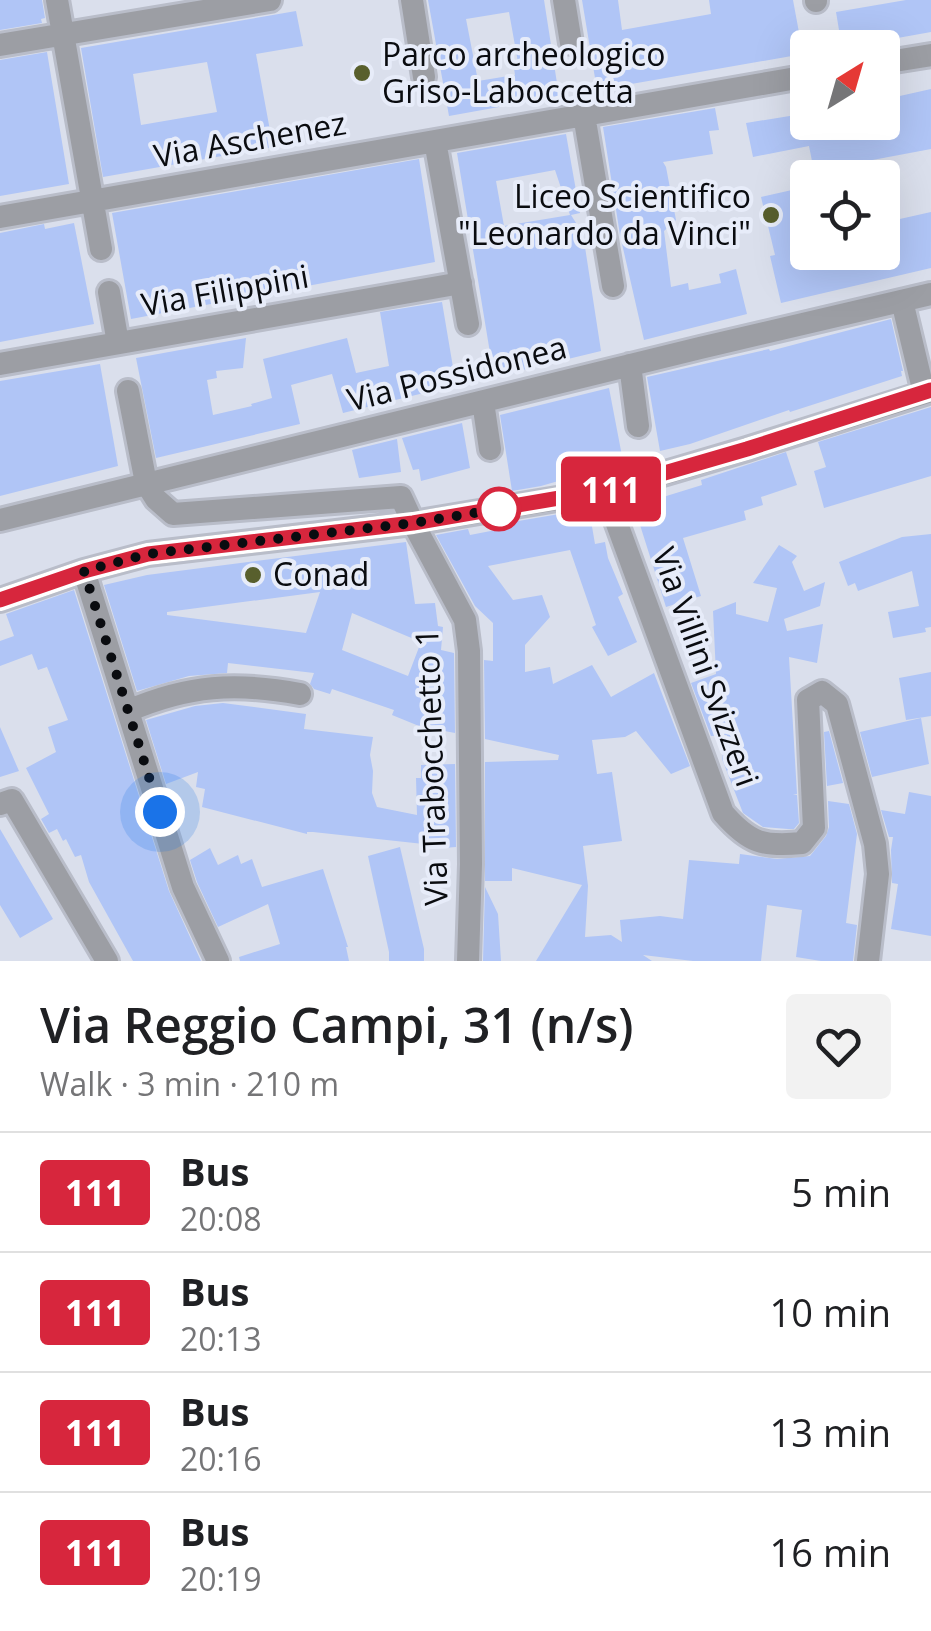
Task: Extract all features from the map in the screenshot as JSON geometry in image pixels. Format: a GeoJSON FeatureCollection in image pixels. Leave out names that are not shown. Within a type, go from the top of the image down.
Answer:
{"type":"FeatureCollection","features":[{"type":"Feature","properties":{"kind":"street"},"geometry":{"type":"LineString","coordinates":[[57,0],[100,250]]}},
{"type":"Feature","properties":{"kind":"street"},"geometry":{"type":"LineString","coordinates":[[0,45],[270,0]]}},
{"type":"Feature","properties":{"kind":"street"},"geometry":{"type":"LineString","coordinates":[[412,0],[424,76]]}},
{"type":"Feature","properties":{"kind":"street"},"geometry":{"type":"LineString","coordinates":[[564,0],[572,44]]}},
{"type":"Feature","properties":{"kind":"street"},"geometry":{"type":"LineString","coordinates":[[900,61],[931,55]]}},
{"type":"Feature","properties":{"kind":"street","name":"Via Aschenez"},"geometry":{"type":"LineString","coordinates":[[0,217],[790,79]]}},
{"type":"Feature","properties":{"kind":"street"},"geometry":{"type":"LineString","coordinates":[[584,115],[614,286]]}},
{"type":"Feature","properties":{"kind":"street"},"geometry":{"type":"LineString","coordinates":[[435,141],[468,324]]}},
{"type":"Feature","properties":{"kind":"street","name":"Via Filippini"},"geometry":{"type":"LineString","coordinates":[[0,364],[461,282]]}},
{"type":"Feature","properties":{"kind":"street"},"geometry":{"type":"LineString","coordinates":[[109,292],[118,343]]}},
{"type":"Feature","properties":{"kind":"street","name":"Via Possidonea"},"geometry":{"type":"LineString","coordinates":[[0,520],[931,294]]}},
{"type":"Feature","properties":{"kind":"street"},"geometry":{"type":"LineString","coordinates":[[0,600],[148,554],[413,523],[606,490],[928,392],[902,301]]}},
{"type":"Feature","properties":{"kind":"street"},"geometry":{"type":"LineString","coordinates":[[630,365],[638,426]]}},
{"type":"Feature","properties":{"kind":"street"},"geometry":{"type":"LineString","coordinates":[[128,392],[146,482],[156,499],[173,514],[401,497],[413,523]]}},
{"type":"Feature","properties":{"kind":"street"},"geometry":{"type":"LineString","coordinates":[[483,402],[490,450]]}},
{"type":"Feature","properties":{"kind":"street","name":"Via Villini Svizzeri"},"geometry":{"type":"LineString","coordinates":[[606,490],[723,813],[741,834],[774,846],[802,842],[814,828],[808,700],[822,692],[837,704],[875,844],[878,874],[868,961]]}},
{"type":"Feature","properties":{"kind":"street","name":"Via Trabocchetto 1"},"geometry":{"type":"LineString","coordinates":[[413,523],[465,620],[471,847],[468,961]]}},
{"type":"Feature","properties":{"kind":"street"},"geometry":{"type":"LineString","coordinates":[[84,571],[183,887],[218,961]]}},
{"type":"Feature","properties":{"kind":"street"},"geometry":{"type":"LineString","coordinates":[[128,711],[191,690],[226,686],[300,694]]}},
{"type":"Feature","properties":{"kind":"street"},"geometry":{"type":"LineString","coordinates":[[0,804],[12,800],[107,961]]}},
{"type":"Feature","properties":{"kind":"building"},"geometry":{"type":"Polygon","coordinates":[[[0,0],[42,0],[45,18],[42,23],[0,30],[0,0]]]}},
{"type":"Feature","properties":{"kind":"building"},"geometry":{"type":"Polygon","coordinates":[[[428,0],[544,0],[559,96],[449,116],[428,0]],[[509,12],[466,19],[478,81],[515,75],[514,68],[519,68],[509,12]]]}},
{"type":"Feature","properties":{"kind":"building"},"geometry":{"type":"Polygon","coordinates":[[[582,0],[618,0],[622,30],[711,14],[709,0],[793,0],[799,30],[790,30],[790,56],[597,90],[582,0]]]}},
{"type":"Feature","properties":{"kind":"building"},"geometry":{"type":"Polygon","coordinates":[[[906,0],[931,0],[931,32],[900,38],[900,30],[839,30],[836,12],[906,0]]]}},
{"type":"Feature","properties":{"kind":"building"},"geometry":{"type":"Polygon","coordinates":[[[296,11],[303,46],[256,54],[273,147],[103,177],[81,48],[296,11]],[[207,62],[133,74],[141,125],[217,112],[207,62]]]}},
{"type":"Feature","properties":{"kind":"building"},"geometry":{"type":"Polygon","coordinates":[[[47,52],[69,184],[0,196],[0,60],[47,52]]]}},
{"type":"Feature","properties":{"kind":"building"},"geometry":{"type":"Polygon","coordinates":[[[931,89],[931,149],[872,160],[812,160],[809,146],[753,157],[746,123],[790,116],[790,140],[900,140],[900,96],[931,89]]]}},
{"type":"Feature","properties":{"kind":"building"},"geometry":{"type":"Polygon","coordinates":[[[715,108],[719,130],[709,131],[713,154],[663,162],[676,220],[664,231],[671,287],[688,283],[689,290],[721,283],[719,274],[736,269],[747,314],[644,340],[620,235],[603,127],[715,108]]]}},
{"type":"Feature","properties":{"kind":"building"},"geometry":{"type":"Polygon","coordinates":[[[566,134],[580,213],[571,215],[583,234],[601,351],[494,377],[457,153],[566,134]],[[555,170],[496,181],[504,226],[570,215],[555,170]]]}},
{"type":"Feature","properties":{"kind":"building"},"geometry":{"type":"Polygon","coordinates":[[[419,159],[435,262],[131,319],[112,213],[419,159]]]}},
{"type":"Feature","properties":{"kind":"building"},"geometry":{"type":"Polygon","coordinates":[[[790,190],[790,270],[900,270],[900,219],[931,212],[931,268],[781,303],[770,256],[775,255],[761,197],[790,190]]]}},
{"type":"Feature","properties":{"kind":"building"},"geometry":{"type":"Polygon","coordinates":[[[74,223],[94,324],[0,342],[0,233],[44,224],[45,229],[74,223]]]}},
{"type":"Feature","properties":{"kind":"building"},"geometry":{"type":"Polygon","coordinates":[[[442,302],[456,385],[343,413],[332,374],[291,385],[300,424],[156,458],[136,358],[246,338],[243,368],[216,371],[217,378],[207,380],[213,415],[272,398],[263,359],[347,338],[356,373],[389,366],[380,312],[442,302]]]}},
{"type":"Feature","properties":{"kind":"building"},"geometry":{"type":"Polygon","coordinates":[[[891,319],[902,376],[660,451],[647,377],[770,351],[891,319]]]}},
{"type":"Feature","properties":{"kind":"building"},"geometry":{"type":"Polygon","coordinates":[[[100,364],[118,466],[0,496],[0,381],[100,364]]]}},
{"type":"Feature","properties":{"kind":"building"},"geometry":{"type":"Polygon","coordinates":[[[609,388],[621,463],[512,491],[500,415],[609,388]]]}},
{"type":"Feature","properties":{"kind":"building"},"geometry":{"type":"Polygon","coordinates":[[[931,407],[931,476],[824,508],[814,471],[826,467],[818,442],[931,407]]]}},
{"type":"Feature","properties":{"kind":"building"},"geometry":{"type":"Polygon","coordinates":[[[462,423],[470,468],[421,481],[419,469],[413,470],[402,438],[462,423]]]}},
{"type":"Feature","properties":{"kind":"building"},"geometry":{"type":"Polygon","coordinates":[[[397,439],[401,472],[359,478],[352,450],[397,439]]]}},
{"type":"Feature","properties":{"kind":"building"},"geometry":{"type":"Polygon","coordinates":[[[786,452],[797,485],[761,497],[763,505],[744,511],[746,520],[683,538],[701,596],[666,607],[634,506],[786,452]]]}},
{"type":"Feature","properties":{"kind":"building"},"geometry":{"type":"Polygon","coordinates":[[[589,509],[595,544],[605,542],[623,594],[618,597],[637,642],[608,656],[592,627],[596,625],[570,550],[488,566],[513,600],[542,595],[550,617],[525,645],[525,672],[550,667],[553,684],[592,665],[611,697],[654,673],[690,766],[671,774],[636,731],[625,737],[592,740],[597,774],[612,772],[622,841],[583,846],[588,886],[585,937],[611,935],[622,942],[620,920],[660,916],[683,919],[689,860],[739,864],[740,854],[777,859],[810,856],[829,827],[828,801],[849,804],[857,834],[846,923],[857,925],[853,961],[796,957],[802,910],[767,905],[761,961],[693,961],[643,955],[652,961],[536,961],[582,885],[512,868],[512,881],[485,881],[485,762],[558,760],[559,755],[485,739],[484,660],[493,661],[493,623],[475,606],[436,535],[468,529],[470,535],[501,529],[501,524],[589,509]]]}},
{"type":"Feature","properties":{"kind":"building"},"geometry":{"type":"Polygon","coordinates":[[[931,534],[931,627],[925,628],[926,632],[893,638],[888,612],[919,606],[912,571],[858,591],[855,583],[848,586],[839,562],[902,537],[931,534]]]}},
{"type":"Feature","properties":{"kind":"building"},"geometry":{"type":"Polygon","coordinates":[[[406,542],[415,604],[435,603],[438,626],[443,627],[441,650],[454,653],[455,733],[419,726],[392,715],[394,710],[332,689],[330,694],[314,689],[310,684],[314,673],[228,663],[227,673],[189,676],[137,691],[104,585],[147,575],[406,542]],[[320,592],[167,612],[167,615],[306,633],[320,592]],[[352,613],[342,650],[408,676],[421,642],[352,613]]]}},
{"type":"Feature","properties":{"kind":"building"},"geometry":{"type":"Polygon","coordinates":[[[779,545],[797,556],[792,562],[804,591],[825,582],[820,606],[784,619],[787,631],[823,624],[817,663],[789,657],[797,794],[793,795],[797,795],[799,823],[794,829],[763,827],[743,813],[722,759],[727,735],[711,736],[691,683],[716,674],[713,611],[736,602],[736,614],[768,622],[777,588],[753,583],[779,545]]]}},
{"type":"Feature","properties":{"kind":"building"},"geometry":{"type":"Polygon","coordinates":[[[74,590],[169,891],[201,961],[133,961],[89,882],[81,855],[75,857],[66,839],[63,841],[57,829],[49,833],[41,819],[49,814],[26,768],[56,752],[48,727],[68,720],[47,667],[38,670],[32,654],[0,666],[0,641],[14,636],[6,614],[74,590]]]}},
{"type":"Feature","properties":{"kind":"building"},"geometry":{"type":"Polygon","coordinates":[[[931,672],[931,716],[906,720],[899,678],[931,672]]]}},
{"type":"Feature","properties":{"kind":"building"},"geometry":{"type":"Polygon","coordinates":[[[223,703],[306,714],[304,729],[373,737],[372,793],[377,807],[417,815],[416,778],[421,778],[421,765],[455,764],[456,847],[307,834],[202,807],[205,789],[196,787],[198,772],[166,784],[146,720],[195,706],[223,703]]]}},
{"type":"Feature","properties":{"kind":"building"},"geometry":{"type":"Polygon","coordinates":[[[921,718],[929,764],[872,777],[860,732],[921,718]]]}},
{"type":"Feature","properties":{"kind":"building"},"geometry":{"type":"Polygon","coordinates":[[[0,727],[19,771],[0,777],[0,727]]]}},
{"type":"Feature","properties":{"kind":"building"},"geometry":{"type":"Polygon","coordinates":[[[829,731],[843,783],[827,786],[824,732],[829,731]]]}},
{"type":"Feature","properties":{"kind":"building"},"geometry":{"type":"Polygon","coordinates":[[[909,792],[931,796],[931,936],[891,929],[898,884],[892,883],[893,837],[889,837],[881,810],[905,814],[909,792]]]}},
{"type":"Feature","properties":{"kind":"building"},"geometry":{"type":"Polygon","coordinates":[[[0,829],[53,919],[20,938],[0,905],[0,829]]]}},
{"type":"Feature","properties":{"kind":"building"},"geometry":{"type":"Polygon","coordinates":[[[400,847],[424,961],[389,961],[368,856],[400,847]]]}},
{"type":"Feature","properties":{"kind":"building"},"geometry":{"type":"Polygon","coordinates":[[[210,848],[218,865],[238,855],[241,864],[252,859],[262,887],[323,869],[349,961],[240,961],[239,957],[280,944],[268,904],[218,927],[190,860],[210,848]]]}},
{"type":"Feature","properties":{"kind":"building"},"geometry":{"type":"Polygon","coordinates":[[[485,887],[498,914],[501,961],[483,961],[485,887]]]}},
{"type":"Feature","properties":{"kind":"bus line","name":"111"},"geometry":{"type":"LineString","coordinates":[[0,600],[148,554],[413,523],[606,490],[931,390]]}},
{"type":"Feature","properties":{"kind":"place","name":"Parco archeologico Griso-Laboccetta"},"geometry":{"type":"Point","coordinates":[362,73]}},
{"type":"Feature","properties":{"kind":"place","name":"Liceo Scientifico \"Leonardo da Vinci\""},"geometry":{"type":"Point","coordinates":[771,215]}},
{"type":"Feature","properties":{"kind":"place","name":"Conad"},"geometry":{"type":"Point","coordinates":[253,575]}},
{"type":"Feature","properties":{"kind":"route"},"geometry":{"type":"LineString","coordinates":[[160,812],[84,571],[148,554],[499,509]]}}]}
